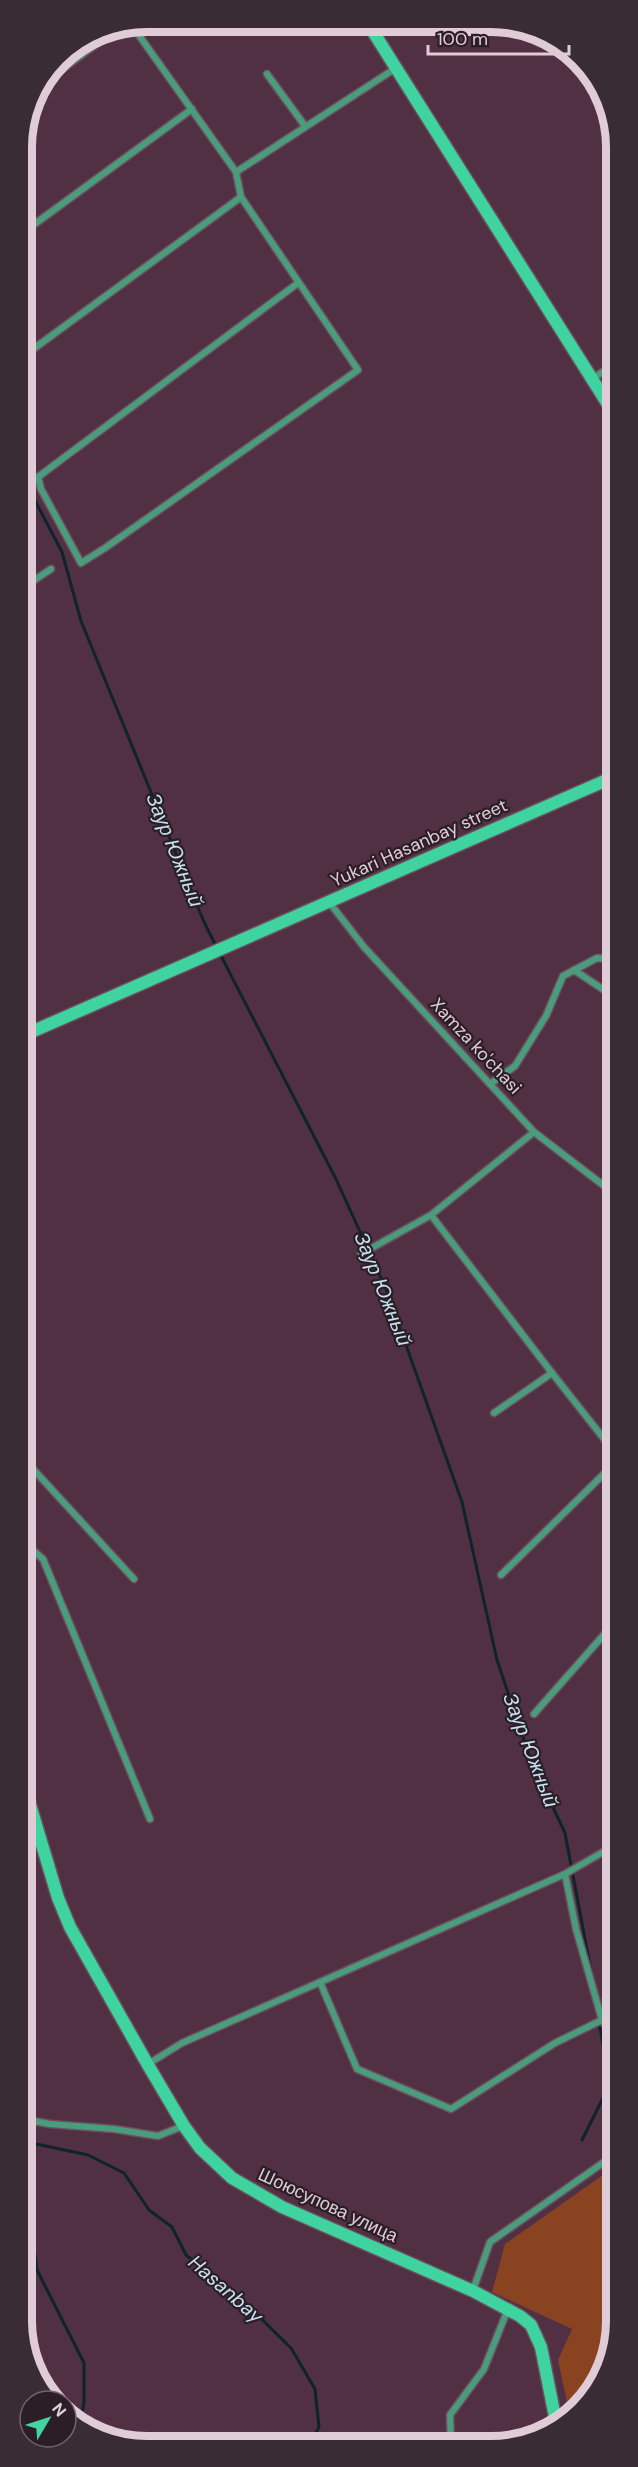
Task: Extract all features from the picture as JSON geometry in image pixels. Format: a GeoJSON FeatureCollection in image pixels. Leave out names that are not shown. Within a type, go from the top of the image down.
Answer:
{"type":"FeatureCollection","features":[{"type":"Feature","properties":{"kind":"street"},"geometry":{"type":"LineString","coordinates":[[137,32],[236,172],[241,197],[298,282],[357,370],[81,563],[41,489],[38,477],[298,282]]}},
{"type":"Feature","properties":{"kind":"street"},"geometry":{"type":"LineString","coordinates":[[373,32],[606,401]]}},
{"type":"Feature","properties":{"kind":"street"},"geometry":{"type":"LineString","coordinates":[[63,67],[99,42]]}},
{"type":"Feature","properties":{"kind":"street"},"geometry":{"type":"LineString","coordinates":[[236,172],[396,68]]}},
{"type":"Feature","properties":{"kind":"street"},"geometry":{"type":"LineString","coordinates":[[267,74],[306,126]]}},
{"type":"Feature","properties":{"kind":"street"},"geometry":{"type":"LineString","coordinates":[[32,226],[192,110]]}},
{"type":"Feature","properties":{"kind":"street"},"geometry":{"type":"LineString","coordinates":[[32,350],[241,197]]}},
{"type":"Feature","properties":{"kind":"street"},"geometry":{"type":"LineString","coordinates":[[592,379],[606,370]]}},
{"type":"Feature","properties":{"kind":"street"},"geometry":{"type":"LineString","coordinates":[[32,582],[51,569]]}},
{"type":"Feature","properties":{"kind":"street","name":"Yukari Hasanbay street"},"geometry":{"type":"LineString","coordinates":[[32,1032],[606,780]]}},
{"type":"Feature","properties":{"kind":"street","name":"Xamza ko'chasi"},"geometry":{"type":"LineString","coordinates":[[329,902],[364,947],[534,1132],[606,1187]]}},
{"type":"Feature","properties":{"kind":"street"},"geometry":{"type":"LineString","coordinates":[[490,1084],[515,1066],[546,1016],[563,976],[597,958],[606,958]]}},
{"type":"Feature","properties":{"kind":"street"},"geometry":{"type":"LineString","coordinates":[[574,970],[606,991]]}},
{"type":"Feature","properties":{"kind":"street"},"geometry":{"type":"LineString","coordinates":[[361,1254],[431,1215],[534,1132]]}},
{"type":"Feature","properties":{"kind":"street"},"geometry":{"type":"LineString","coordinates":[[431,1215],[606,1441]]}},
{"type":"Feature","properties":{"kind":"street"},"geometry":{"type":"LineString","coordinates":[[494,1413],[552,1373]]}},
{"type":"Feature","properties":{"kind":"street"},"geometry":{"type":"LineString","coordinates":[[32,1468],[134,1579]]}},
{"type":"Feature","properties":{"kind":"street"},"geometry":{"type":"LineString","coordinates":[[501,1575],[606,1472]]}},
{"type":"Feature","properties":{"kind":"street"},"geometry":{"type":"LineString","coordinates":[[32,1550],[43,1559],[150,1819]]}},
{"type":"Feature","properties":{"kind":"street"},"geometry":{"type":"LineString","coordinates":[[534,1714],[606,1632]]}},
{"type":"Feature","properties":{"kind":"street","name":"Шоюсупова улица"},"geometry":{"type":"LineString","coordinates":[[32,1811],[58,1898],[70,1927],[148,2065],[184,2126],[200,2148],[221,2169],[263,2198],[473,2291],[508,2308],[531,2325],[538,2339],[555,2416]]}},
{"type":"Feature","properties":{"kind":"street"},"geometry":{"type":"LineString","coordinates":[[148,2065],[182,2043],[565,1874],[606,1851]]}},
{"type":"Feature","properties":{"kind":"street"},"geometry":{"type":"LineString","coordinates":[[565,1874],[576,1929],[602,2020],[606,2026]]}},
{"type":"Feature","properties":{"kind":"street"},"geometry":{"type":"LineString","coordinates":[[320,1982],[357,2069],[451,2109],[555,2043],[602,2020]]}},
{"type":"Feature","properties":{"kind":"street"},"geometry":{"type":"LineString","coordinates":[[32,2121],[158,2136],[184,2126]]}},
{"type":"Feature","properties":{"kind":"street"},"geometry":{"type":"LineString","coordinates":[[473,2291],[490,2242],[606,2161]]}},
{"type":"Feature","properties":{"kind":"street"},"geometry":{"type":"LineString","coordinates":[[451,2436],[450,2415],[484,2369],[508,2308]]}},
{"type":"Feature","properties":{"kind":"shaded area"},"geometry":{"type":"Polygon","coordinates":[[[606,2173],[606,2328],[603,2350],[598,2365],[587,2384],[568,2406],[558,2360],[572,2329],[492,2292],[505,2244],[606,2173]]]}},
{"type":"Feature","properties":{"kind":"waterway","name":"Заур Южный"},"geometry":{"type":"LineString","coordinates":[[32,495],[62,552],[81,621],[204,922],[216,946]]}},
{"type":"Feature","properties":{"kind":"waterway","name":"Заур Южный"},"geometry":{"type":"LineString","coordinates":[[219,952],[336,1179],[386,1289],[462,1502],[497,1660],[530,1758],[565,1833],[591,1971]]}},
{"type":"Feature","properties":{"kind":"waterway","name":"Заур Южный"},"geometry":{"type":"LineString","coordinates":[[599,2022],[606,2061]]}},
{"type":"Feature","properties":{"kind":"waterway","name":"Заур Южный"},"geometry":{"type":"LineString","coordinates":[[582,2140],[606,2092]]}},
{"type":"Feature","properties":{"kind":"waterway","name":"Hasanbay"},"geometry":{"type":"LineString","coordinates":[[32,2143],[88,2155],[124,2173],[149,2210],[172,2227],[186,2255],[232,2290],[291,2348],[315,2389],[319,2427],[314,2436]]}},
{"type":"Feature","properties":{"kind":"waterway"},"geometry":{"type":"LineString","coordinates":[[35,2254],[37,2270],[84,2363],[82,2415]]}}]}
